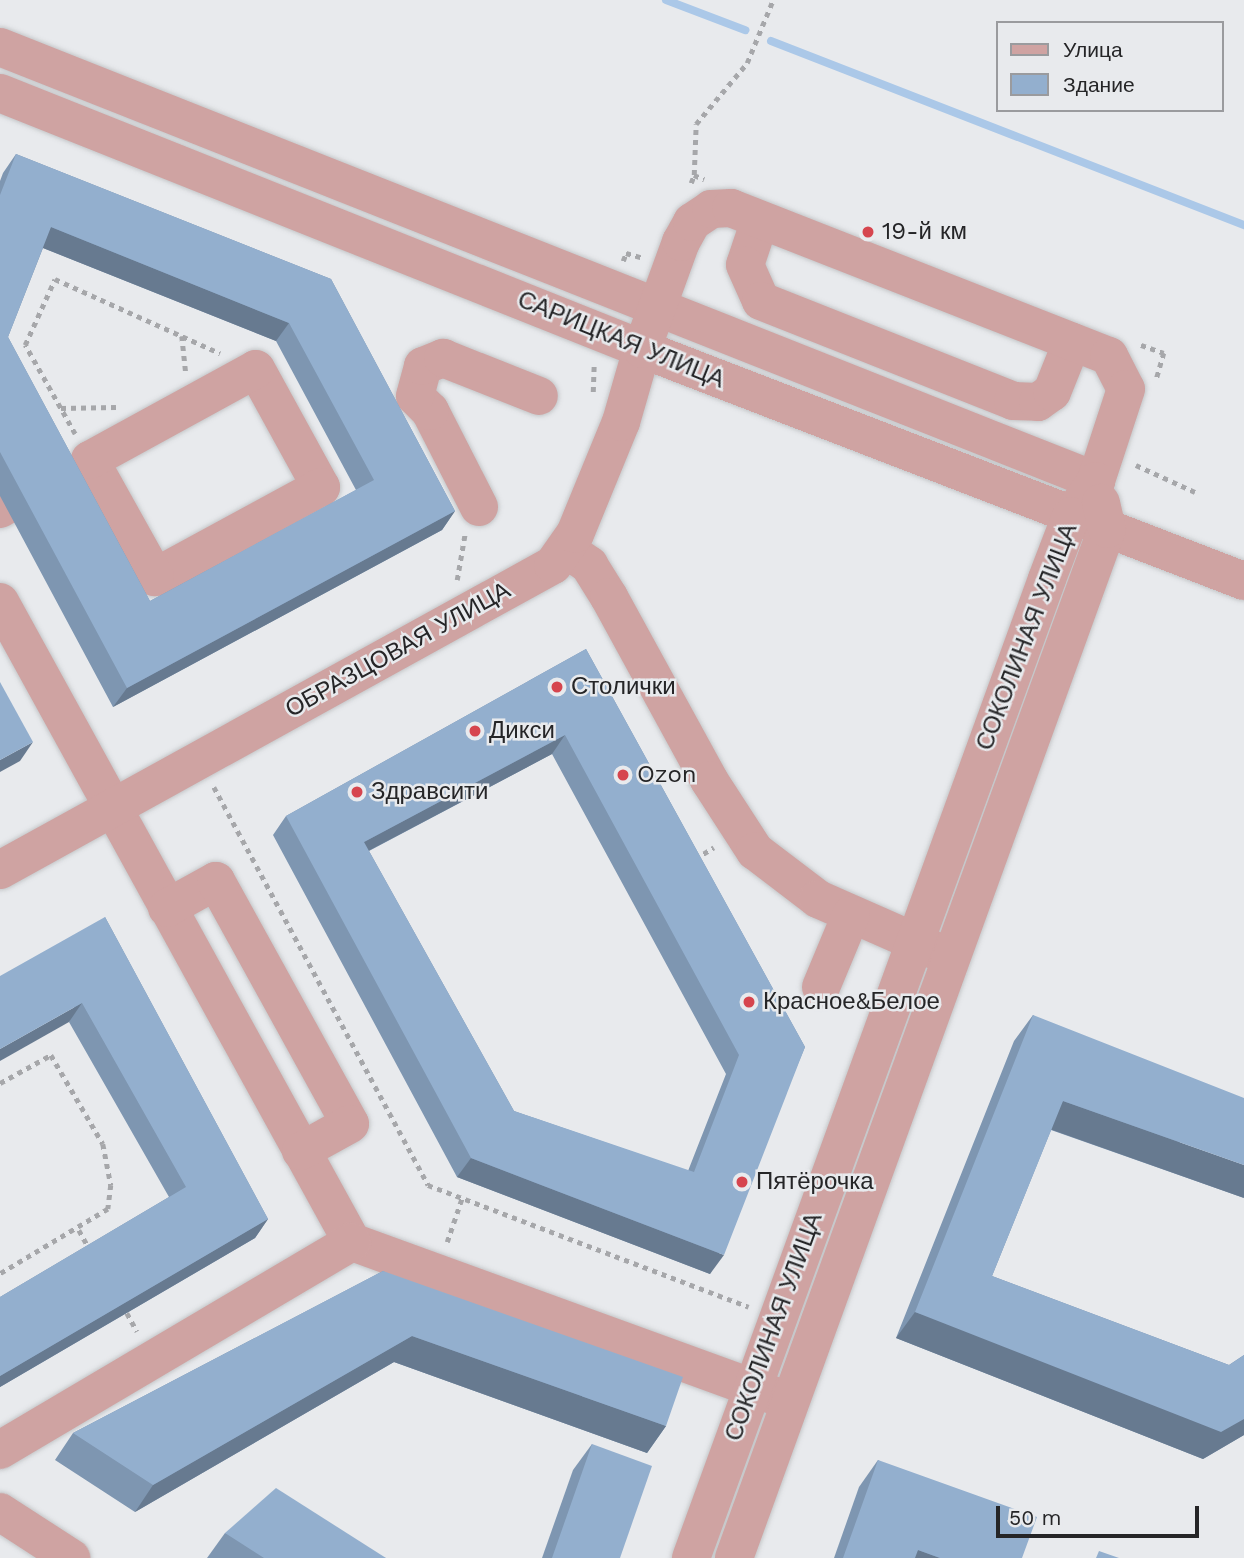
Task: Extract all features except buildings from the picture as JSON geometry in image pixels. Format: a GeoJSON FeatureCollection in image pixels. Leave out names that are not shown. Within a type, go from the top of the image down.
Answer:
{"type":"FeatureCollection","features":[{"type":"Feature","properties":{"kind":"street","name":"САРИЦКАЯ УЛИЦА"},"geometry":{"type":"LineString","coordinates":[[0,47],[439,217],[656,308],[1096,481]]}},
{"type":"Feature","properties":{"kind":"street","name":"САРИЦКАЯ УЛИЦА"},"geometry":{"type":"LineString","coordinates":[[0,93],[642,349],[1071,516],[1244,580]]}},
{"type":"Feature","properties":{"kind":"street","name":"ОБРАЗЦОВАЯ УЛИЦА"},"geometry":{"type":"LineString","coordinates":[[0,870],[553,565],[567,550],[621,422],[656,308],[692,222],[711,208],[731,208],[760,220]]}},
{"type":"Feature","properties":{"kind":"street"},"geometry":{"type":"LineString","coordinates":[[1072,342],[1052,392],[1038,402],[1000,396],[761,301],[745,265],[760,220],[1109,356],[1126,389],[1096,481]]}},
{"type":"Feature","properties":{"kind":"street"},"geometry":{"type":"LineString","coordinates":[[381,414],[415,396],[423,366],[443,358],[538,397]]}},
{"type":"Feature","properties":{"kind":"street"},"geometry":{"type":"LineString","coordinates":[[256,369],[317,448],[321,487],[155,577],[75,468],[256,369]]}},
{"type":"Feature","properties":{"kind":"street"},"geometry":{"type":"LineString","coordinates":[[415,396],[430,411],[479,507]]}},
{"type":"Feature","properties":{"kind":"street","name":"СОКОЛИНАЯ УЛИЦА"},"geometry":{"type":"LineString","coordinates":[[691,1558],[913,943],[1071,516],[1096,481]]}},
{"type":"Feature","properties":{"kind":"street","name":"СОКОЛИНАЯ УЛИЦА"},"geometry":{"type":"LineString","coordinates":[[734,1558],[1107,529],[1096,481]]}},
{"type":"Feature","properties":{"kind":"street"},"geometry":{"type":"LineString","coordinates":[[567,550],[589,565],[609,597],[741,832],[786,878],[850,915],[913,943],[951,956]]}},
{"type":"Feature","properties":{"kind":"street"},"geometry":{"type":"LineString","coordinates":[[0,602],[352,1242],[790,1401]]}},
{"type":"Feature","properties":{"kind":"street"},"geometry":{"type":"LineString","coordinates":[[167,908],[216,881],[344,1112],[350,1124],[301,1151]]}},
{"type":"Feature","properties":{"kind":"street"},"geometry":{"type":"LineString","coordinates":[[821,987],[850,915]]}},
{"type":"Feature","properties":{"kind":"street"},"geometry":{"type":"LineString","coordinates":[[0,1450],[352,1242]]}},
{"type":"Feature","properties":{"kind":"street"},"geometry":{"type":"LineString","coordinates":[[0,1512],[71,1558]]}},
{"type":"Feature","properties":{"kind":"path"},"geometry":{"type":"LineString","coordinates":[[694,175],[696,124],[747,63],[773,0]]}},
{"type":"Feature","properties":{"kind":"path"},"geometry":{"type":"LineString","coordinates":[[75,468],[25,345],[55,279],[256,369]]}},
{"type":"Feature","properties":{"kind":"path"},"geometry":{"type":"LineString","coordinates":[[593,396],[594,361]]}},
{"type":"Feature","properties":{"kind":"path"},"geometry":{"type":"LineString","coordinates":[[214,787],[428,1185],[750,1307]]}},
{"type":"Feature","properties":{"kind":"path"},"geometry":{"type":"LineString","coordinates":[[682,866],[741,832]]}},
{"type":"Feature","properties":{"kind":"path"},"geometry":{"type":"LineString","coordinates":[[0,1083],[51,1055],[103,1144],[111,1185],[108,1209],[79,1230],[0,1274]]}},
{"type":"Feature","properties":{"kind":"path"},"geometry":{"type":"LineString","coordinates":[[437,1273],[462,1198]]}},
{"type":"Feature","properties":{"kind":"path"},"geometry":{"type":"LineString","coordinates":[[79,1230],[92,1254]]}},
{"type":"Feature","properties":{"kind":"waterway"},"geometry":{"type":"LineString","coordinates":[[666,0],[745,30]]}},
{"type":"Feature","properties":{"kind":"waterway"},"geometry":{"type":"LineString","coordinates":[[771,41],[1244,225]]}},
{"type":"Feature","properties":{"kind":"place","name":"19-й км"},"geometry":{"type":"Point","coordinates":[868,232]}},
{"type":"Feature","properties":{"kind":"place","name":"Столички"},"geometry":{"type":"Point","coordinates":[557,687]}},
{"type":"Feature","properties":{"kind":"place","name":"Дикси"},"geometry":{"type":"Point","coordinates":[475,731]}},
{"type":"Feature","properties":{"kind":"place","name":"Ozon"},"geometry":{"type":"Point","coordinates":[623,775]}},
{"type":"Feature","properties":{"kind":"place","name":"Здравсити"},"geometry":{"type":"Point","coordinates":[357,792]}},
{"type":"Feature","properties":{"kind":"place","name":"Красное&Белое"},"geometry":{"type":"Point","coordinates":[749,1002]}},
{"type":"Feature","properties":{"kind":"place","name":"Пятёрочка"},"geometry":{"type":"Point","coordinates":[742,1182]}}]}
